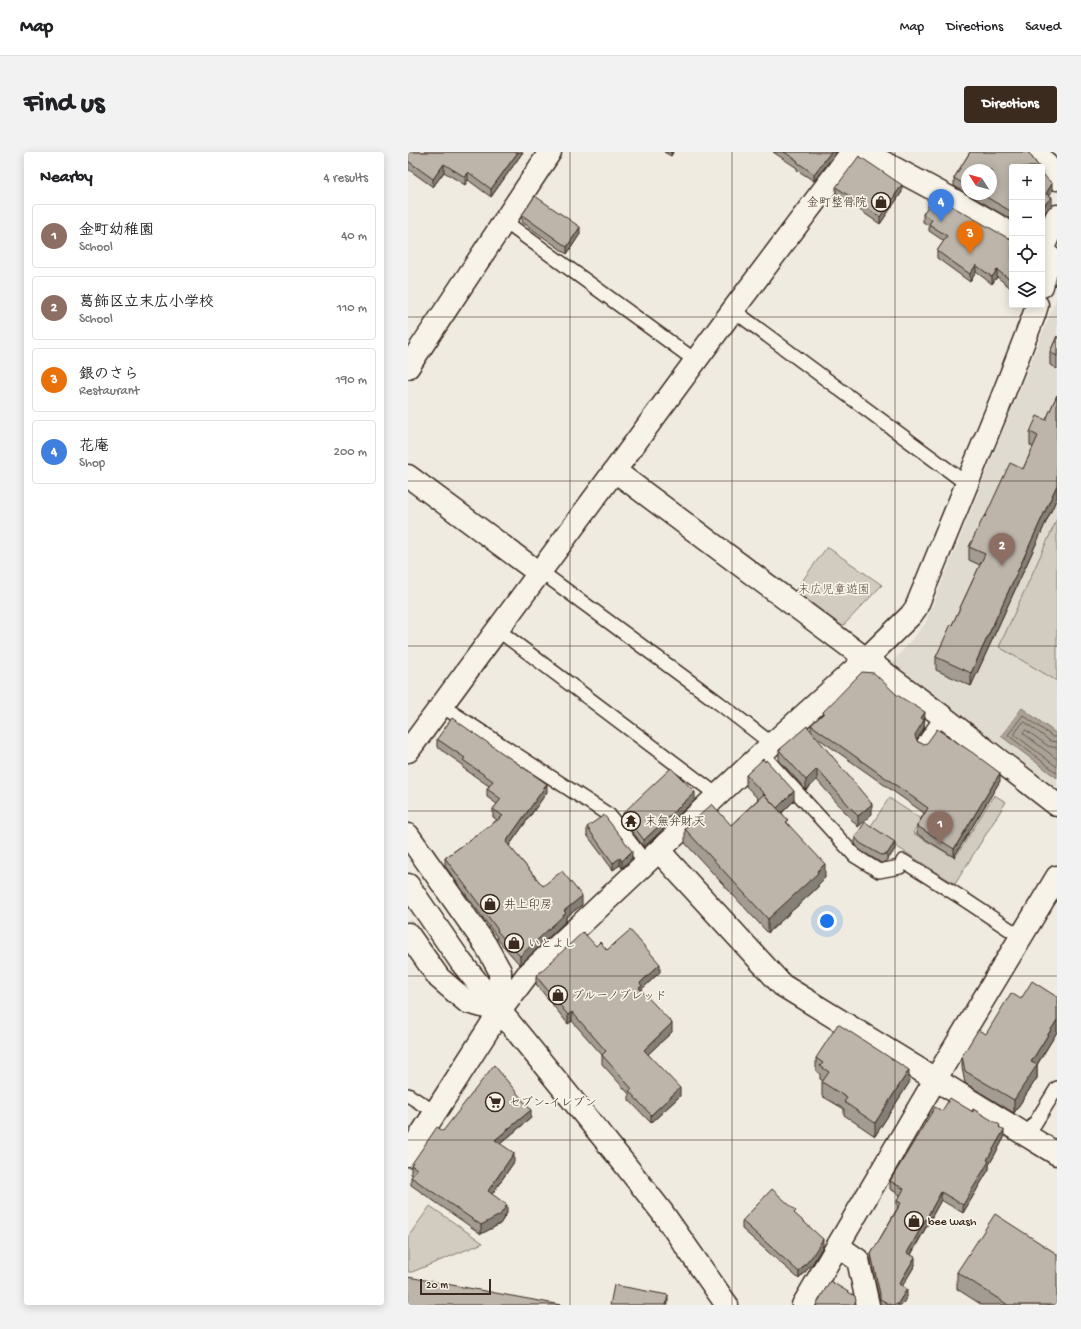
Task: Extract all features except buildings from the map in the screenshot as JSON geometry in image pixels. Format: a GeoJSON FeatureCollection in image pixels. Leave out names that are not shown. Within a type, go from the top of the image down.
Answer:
{"type":"FeatureCollection","features":[{"type":"Feature","properties":{"kind":"street"},"geometry":{"type":"LineString","coordinates":[[408,368],[550,152]]}},
{"type":"Feature","properties":{"kind":"street"},"geometry":{"type":"LineString","coordinates":[[408,751],[733,310],[852,152]]}},
{"type":"Feature","properties":{"kind":"street"},"geometry":{"type":"LineString","coordinates":[[864,152],[950,198],[1009,232]]}},
{"type":"Feature","properties":{"kind":"street"},"geometry":{"type":"LineString","coordinates":[[1037,152],[1057,179]]}},
{"type":"Feature","properties":{"kind":"street"},"geometry":{"type":"LineString","coordinates":[[1045,272],[1057,216]]}},
{"type":"Feature","properties":{"kind":"street"},"geometry":{"type":"LineString","coordinates":[[408,1156],[500,1011],[527,976],[766,749],[866,659],[911,615],[916,608],[967,484],[1036,308]]}},
{"type":"Feature","properties":{"kind":"street"},"geometry":{"type":"LineString","coordinates":[[615,471],[942,716],[1057,805]]}},
{"type":"Feature","properties":{"kind":"street"},"geometry":{"type":"LineString","coordinates":[[408,476],[540,572]]}},
{"type":"Feature","properties":{"kind":"street"},"geometry":{"type":"LineString","coordinates":[[408,835],[485,944],[500,971],[500,1011]]}},
{"type":"Feature","properties":{"kind":"street"},"geometry":{"type":"LineString","coordinates":[[652,857],[782,985],[1057,1154]]}},
{"type":"Feature","properties":{"kind":"street"},"geometry":{"type":"LineString","coordinates":[[803,1305],[1057,876]]}},
{"type":"Feature","properties":{"kind":"street"},"geometry":{"type":"LineString","coordinates":[[408,885],[461,962],[662,1212],[727,1305]]}},
{"type":"Feature","properties":{"kind":"street"},"geometry":{"type":"LineString","coordinates":[[408,934],[439,978],[467,1002],[500,1011]]}},
{"type":"Feature","properties":{"kind":"street"},"geometry":{"type":"LineString","coordinates":[[838,1246],[858,1260],[868,1305]]}},
{"type":"Feature","properties":{"kind":"lane"},"geometry":{"type":"LineString","coordinates":[[504,221],[696,361]]}},
{"type":"Feature","properties":{"kind":"lane"},"geometry":{"type":"LineString","coordinates":[[733,310],[967,484]]}},
{"type":"Feature","properties":{"kind":"lane"},"geometry":{"type":"LineString","coordinates":[[540,572],[719,704],[766,749],[855,856],[879,871],[900,867],[903,861],[1021,937]]}},
{"type":"Feature","properties":{"kind":"lane"},"geometry":{"type":"LineString","coordinates":[[498,630],[718,795]]}},
{"type":"Feature","properties":{"kind":"lane"},"geometry":{"type":"LineString","coordinates":[[442,706],[609,815],[652,857]]}},
{"type":"Feature","properties":{"kind":"lane"},"geometry":{"type":"LineString","coordinates":[[923,744],[942,716]]}},
{"type":"Feature","properties":{"kind":"lane"},"geometry":{"type":"LineString","coordinates":[[1027,1136],[1057,1088]]}},
{"type":"Feature","properties":{"kind":"lane"},"geometry":{"type":"LineString","coordinates":[[408,1095],[436,1112]]}},
{"type":"Feature","properties":{"kind":"shaded area"},"geometry":{"type":"Polygon","coordinates":[[[1057,297],[1057,788],[891,664],[925,624],[1057,297]]]}},
{"type":"Feature","properties":{"kind":"green space"},"geometry":{"type":"Polygon","coordinates":[[[1057,519],[1057,681],[999,647],[1057,519]]]}},
{"type":"Feature","properties":{"kind":"green space","name":"末広児童遊園"},"geometry":{"type":"Polygon","coordinates":[[[827,547],[882,585],[839,630],[791,596],[827,547]]]}},
{"type":"Feature","properties":{"kind":"green space"},"geometry":{"type":"Polygon","coordinates":[[[994,795],[1006,802],[955,884],[869,829],[889,798],[921,819],[913,833],[955,858],[994,795]]]}},
{"type":"Feature","properties":{"kind":"green space"},"geometry":{"type":"Polygon","coordinates":[[[430,1206],[483,1243],[412,1272],[408,1272],[408,1237],[430,1206]]]}},
{"type":"Feature","properties":{"kind":"water"},"geometry":{"type":"Polygon","coordinates":[[[1022,708],[1057,734],[1057,778],[1001,736],[1022,708]]]}},
{"type":"Feature","properties":{"kind":"place","name":"金町整骨院"},"geometry":{"type":"Point","coordinates":[881,202]}},
{"type":"Feature","properties":{"kind":"place","name":"花庵"},"geometry":{"type":"Point","coordinates":[941,222]}},
{"type":"Feature","properties":{"kind":"place","name":"銀のさら"},"geometry":{"type":"Point","coordinates":[970,254]}},
{"type":"Feature","properties":{"kind":"place","name":"葛飾区立末広小学校"},"geometry":{"type":"Point","coordinates":[1002,566]}},
{"type":"Feature","properties":{"kind":"place","name":"末無弁財天"},"geometry":{"type":"Point","coordinates":[631,821]}},
{"type":"Feature","properties":{"kind":"place","name":"金町幼稚園"},"geometry":{"type":"Point","coordinates":[940,844]}},
{"type":"Feature","properties":{"kind":"place","name":"井上印房"},"geometry":{"type":"Point","coordinates":[490,904]}},
{"type":"Feature","properties":{"kind":"place","name":"いとよし"},"geometry":{"type":"Point","coordinates":[514,943]}},
{"type":"Feature","properties":{"kind":"place","name":"ブルーノブレッド"},"geometry":{"type":"Point","coordinates":[558,995]}},
{"type":"Feature","properties":{"kind":"place","name":"セブン-イレブン"},"geometry":{"type":"Point","coordinates":[495,1102]}},
{"type":"Feature","properties":{"kind":"place","name":"bee wash"},"geometry":{"type":"Point","coordinates":[914,1221]}}]}
